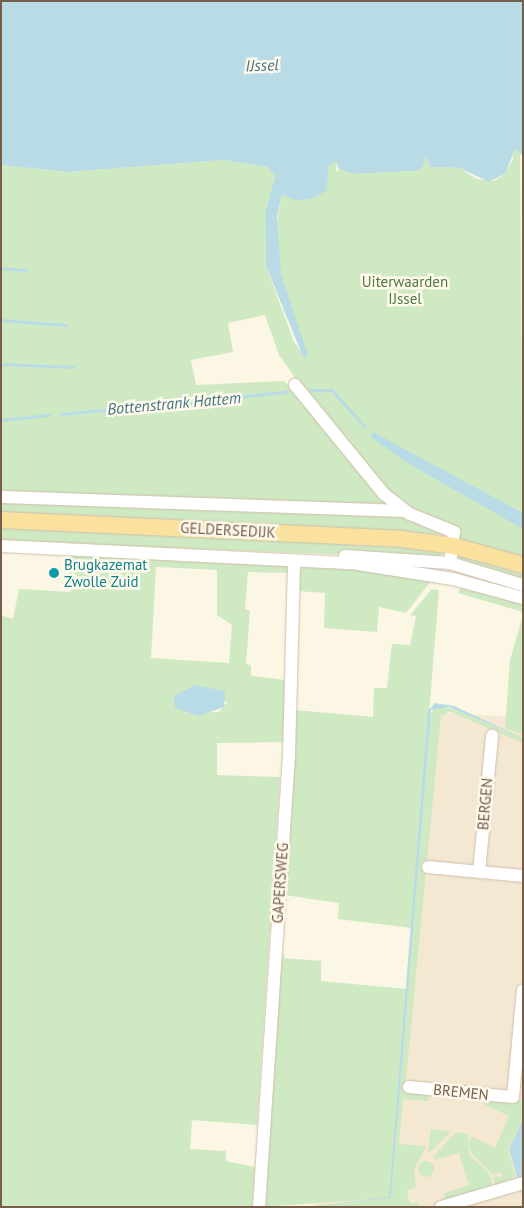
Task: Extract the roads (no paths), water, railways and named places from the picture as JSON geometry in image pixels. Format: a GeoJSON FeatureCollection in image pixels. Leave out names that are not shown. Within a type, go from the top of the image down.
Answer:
{"type":"FeatureCollection","features":[{"type":"Feature","properties":{"kind":"main road","name":"GELDERSEDIJK"},"geometry":{"type":"LineString","coordinates":[[1,520],[373,537],[454,546],[523,564]]}},
{"type":"Feature","properties":{"kind":"street","name":"GELDERSEDIJK"},"geometry":{"type":"LineString","coordinates":[[295,385],[384,494],[406,511],[451,529],[454,546]]}},
{"type":"Feature","properties":{"kind":"street","name":"GELDERSEDIJK"},"geometry":{"type":"LineString","coordinates":[[1,497],[406,511]]}},
{"type":"Feature","properties":{"kind":"street","name":"GELDERSEDIJK"},"geometry":{"type":"LineString","coordinates":[[1,546],[326,561],[436,576],[523,598]]}},
{"type":"Feature","properties":{"kind":"street"},"geometry":{"type":"LineString","coordinates":[[450,563],[454,546]]}},
{"type":"Feature","properties":{"kind":"street","name":"GELDERSEDIJK"},"geometry":{"type":"LineString","coordinates":[[326,561],[387,555],[450,563],[523,585]]}},
{"type":"Feature","properties":{"kind":"street","name":"GAPERSWEG"},"geometry":{"type":"LineString","coordinates":[[259,1207],[290,746],[294,560]]}},
{"type":"Feature","properties":{"kind":"street","name":"BERGEN"},"geometry":{"type":"LineString","coordinates":[[479,872],[492,736]]}},
{"type":"Feature","properties":{"kind":"street"},"geometry":{"type":"LineString","coordinates":[[428,867],[523,876]]}},
{"type":"Feature","properties":{"kind":"street","name":"BREMEN"},"geometry":{"type":"LineString","coordinates":[[409,1087],[513,1097],[523,990]]}},
{"type":"Feature","properties":{"kind":"street"},"geometry":{"type":"LineString","coordinates":[[441,1207],[517,1185]]}},
{"type":"Feature","properties":{"kind":"water","name":"IJssel"},"geometry":{"type":"Polygon","coordinates":[[[1,1],[523,1],[523,156],[515,148],[506,173],[489,182],[460,168],[430,167],[426,155],[423,167],[416,171],[354,174],[339,169],[336,161],[328,166],[327,190],[314,198],[297,201],[282,194],[277,217],[281,274],[308,355],[304,359],[266,266],[265,212],[275,176],[268,167],[223,160],[68,172],[1,165],[1,1]]]}},
{"type":"Feature","properties":{"kind":"water"},"geometry":{"type":"Polygon","coordinates":[[[373,432],[523,513],[523,529],[404,461],[371,437],[373,432]]]}},
{"type":"Feature","properties":{"kind":"water"},"geometry":{"type":"Polygon","coordinates":[[[195,685],[225,691],[224,707],[198,716],[175,708],[174,696],[195,685]]]}},
{"type":"Feature","properties":{"kind":"water"},"geometry":{"type":"Polygon","coordinates":[[[435,703],[454,706],[523,738],[449,707],[431,710],[391,1198],[308,1207],[389,1197],[428,711],[435,703]]]}},
{"type":"Feature","properties":{"kind":"water"},"geometry":{"type":"Polygon","coordinates":[[[523,1119],[523,1199],[509,1149],[523,1119]]]}},
{"type":"Feature","properties":{"kind":"waterway"},"geometry":{"type":"LineString","coordinates":[[1,268],[26,270]]}},
{"type":"Feature","properties":{"kind":"waterway"},"geometry":{"type":"LineString","coordinates":[[1,320],[66,325]]}},
{"type":"Feature","properties":{"kind":"waterway"},"geometry":{"type":"LineString","coordinates":[[1,364],[73,367]]}},
{"type":"Feature","properties":{"kind":"waterway","name":"Bottenstrank Hattem"},"geometry":{"type":"LineString","coordinates":[[311,390],[332,390],[364,426]]}},
{"type":"Feature","properties":{"kind":"waterway","name":"Bottenstrank Hattem"},"geometry":{"type":"LineString","coordinates":[[61,414],[287,392]]}},
{"type":"Feature","properties":{"kind":"waterway","name":"Bottenstrank Hattem"},"geometry":{"type":"LineString","coordinates":[[1,420],[49,415]]}},
{"type":"Feature","properties":{"kind":"place","name":"Brugkazemat Zwolle Zuid"},"geometry":{"type":"Point","coordinates":[54,573]}},
{"type":"Feature","properties":{"kind":"park label","name":"Uiterwaarden IJssel"},"geometry":{"type":"Point","coordinates":[405,290]}}]}
